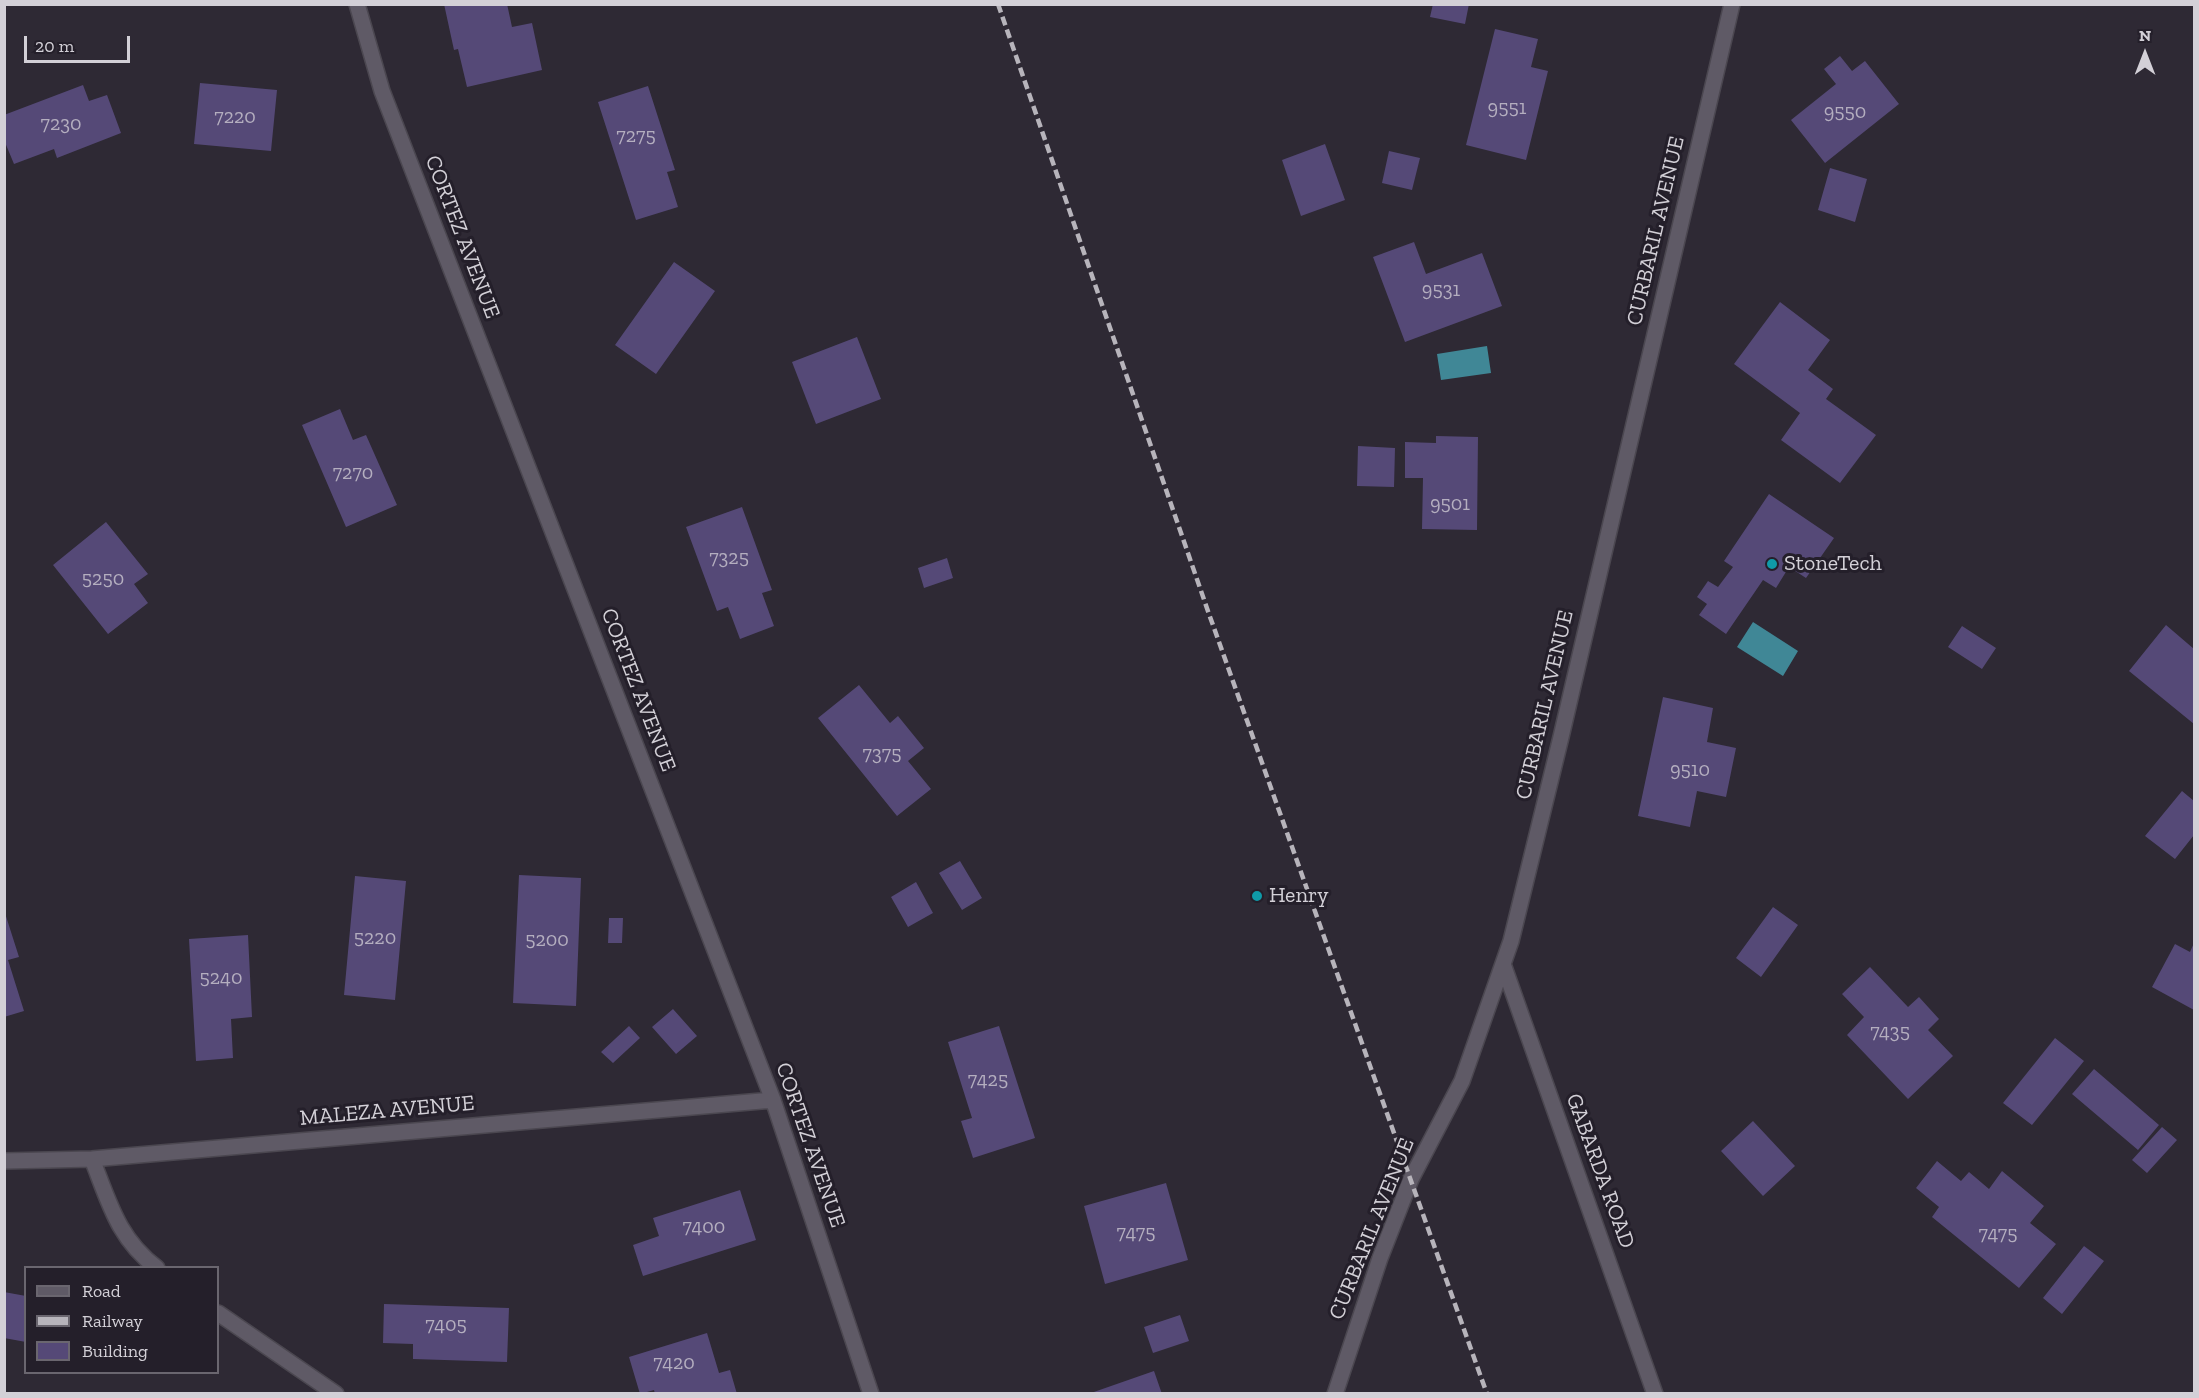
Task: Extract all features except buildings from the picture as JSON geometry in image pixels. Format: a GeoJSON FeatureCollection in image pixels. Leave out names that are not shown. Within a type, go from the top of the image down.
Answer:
{"type":"FeatureCollection","features":[{"type":"Feature","properties":{"kind":"street","name":"CORTEZ AVENUE"},"geometry":{"type":"LineString","coordinates":[[357,4],[382,91],[773,1100],[871,1394]]}},
{"type":"Feature","properties":{"kind":"street","name":"CURBARIL AVENUE"},"geometry":{"type":"LineString","coordinates":[[1335,1394],[1380,1258],[1411,1179],[1462,1081],[1511,941],[1562,737],[1732,4]]}},
{"type":"Feature","properties":{"kind":"street","name":"GABARDA ROAD"},"geometry":{"type":"LineString","coordinates":[[1503,964],[1655,1394]]}},
{"type":"Feature","properties":{"kind":"street","name":"MALEZA AVENUE"},"geometry":{"type":"LineString","coordinates":[[4,1161],[92,1159],[773,1100]]}},
{"type":"Feature","properties":{"kind":"street"},"geometry":{"type":"LineString","coordinates":[[92,1159],[115,1219],[137,1253],[154,1266]]}},
{"type":"Feature","properties":{"kind":"street"},"geometry":{"type":"LineString","coordinates":[[219,1314],[336,1394]]}},
{"type":"Feature","properties":{"kind":"water"},"geometry":{"type":"Polygon","coordinates":[[[1487,346],[1491,373],[1441,380],[1437,354],[1487,346]]]}},
{"type":"Feature","properties":{"kind":"water"},"geometry":{"type":"Polygon","coordinates":[[[1753,622],[1798,651],[1783,676],[1737,647],[1753,622]]]}},
{"type":"Feature","properties":{"kind":"railway"},"geometry":{"type":"LineString","coordinates":[[998,4],[1209,614],[1487,1394]]}},
{"type":"Feature","properties":{"kind":"place","name":"StoneTech"},"geometry":{"type":"Point","coordinates":[1772,564]}},
{"type":"Feature","properties":{"kind":"place","name":"Henry"},"geometry":{"type":"Point","coordinates":[1257,896]}}]}
